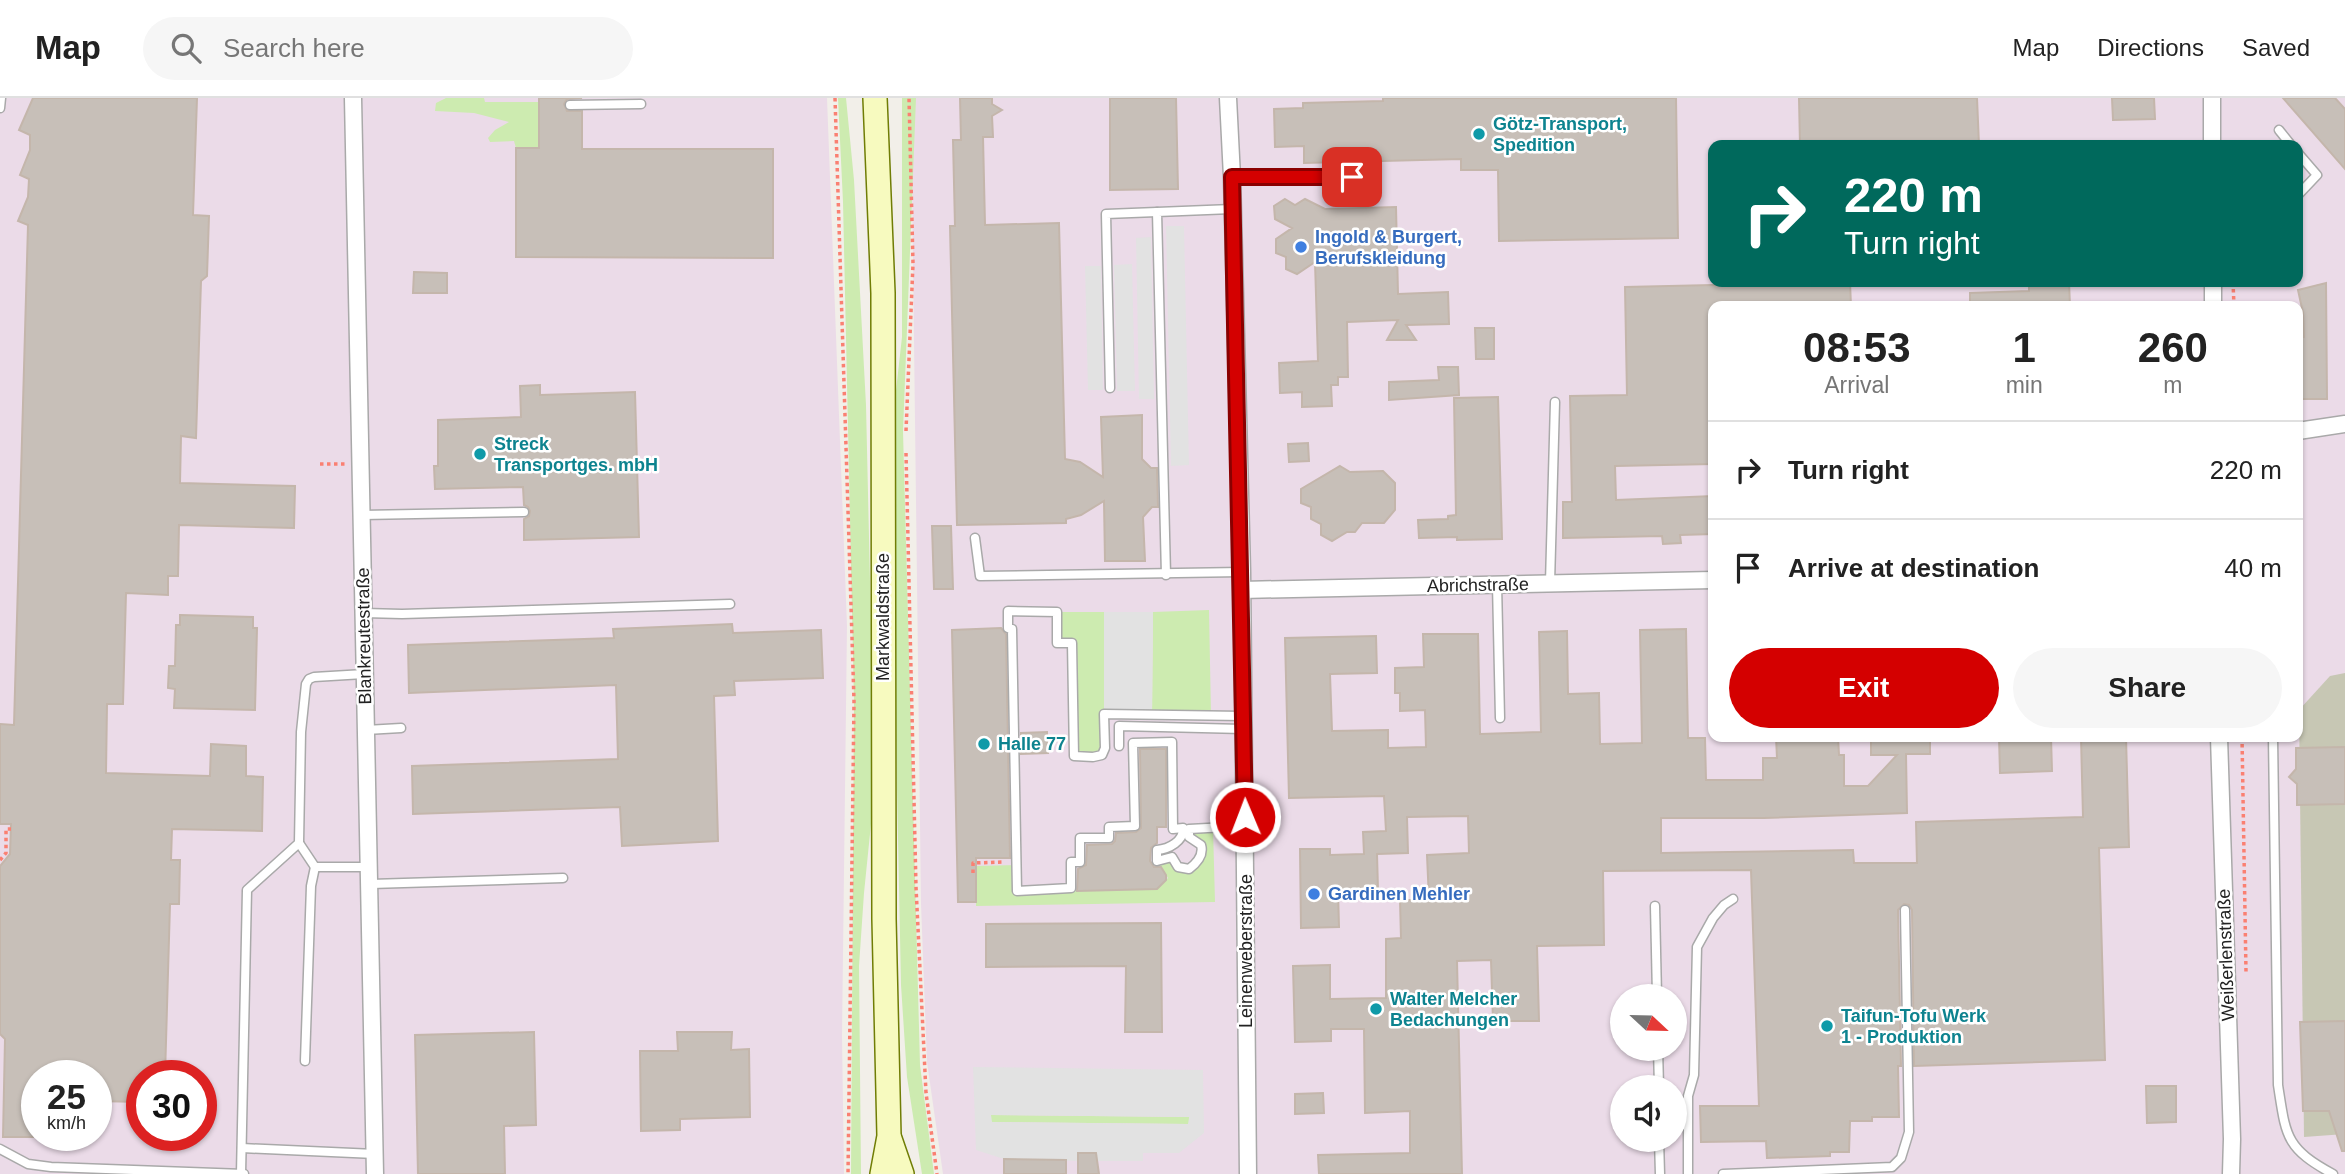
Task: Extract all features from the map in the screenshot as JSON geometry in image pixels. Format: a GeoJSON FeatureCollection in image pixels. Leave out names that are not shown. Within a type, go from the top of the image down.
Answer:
{"type":"FeatureCollection","features":[{"type":"Feature","properties":{"kind":"main road","name":"Markwaldstraße"},"geometry":{"type":"LineString","coordinates":[[874,98],[883,293],[884,905],[889,1136],[882,1174]]}},
{"type":"Feature","properties":{"kind":"main road","name":"Markwaldstraße"},"geometry":{"type":"LineString","coordinates":[[889,1136],[902,1174]]}},
{"type":"Feature","properties":{"kind":"street","name":"Blankreutestraße"},"geometry":{"type":"LineString","coordinates":[[353,98],[361,154],[361,463],[375,1174]]}},
{"type":"Feature","properties":{"kind":"street","name":"Leinenweberstraße"},"geometry":{"type":"LineString","coordinates":[[1228,98],[1242,572],[1248,1174]]}},
{"type":"Feature","properties":{"kind":"street"},"geometry":{"type":"LineString","coordinates":[[2212,98],[2212,140]]}},
{"type":"Feature","properties":{"kind":"street"},"geometry":{"type":"LineString","coordinates":[[2303,430],[2345,424]]}},
{"type":"Feature","properties":{"kind":"street","name":"Abrichstraße"},"geometry":{"type":"LineString","coordinates":[[1242,590],[1708,580]]}},
{"type":"Feature","properties":{"kind":"street","name":"Weißerlenstraße"},"geometry":{"type":"LineString","coordinates":[[2219,742],[2232,1125],[2231,1174]]}},
{"type":"Feature","properties":{"kind":"lane"},"geometry":{"type":"LineString","coordinates":[[0,108],[1,98]]}},
{"type":"Feature","properties":{"kind":"lane"},"geometry":{"type":"LineString","coordinates":[[570,105],[640,104]]}},
{"type":"Feature","properties":{"kind":"lane"},"geometry":{"type":"LineString","coordinates":[[2279,130],[2287,140]]}},
{"type":"Feature","properties":{"kind":"lane"},"geometry":{"type":"LineString","coordinates":[[2303,159],[2316,175],[2303,189]]}},
{"type":"Feature","properties":{"kind":"lane"},"geometry":{"type":"LineString","coordinates":[[1232,177],[1376,176]]}},
{"type":"Feature","properties":{"kind":"lane"},"geometry":{"type":"LineString","coordinates":[[1110,388],[1106,214],[1232,209]]}},
{"type":"Feature","properties":{"kind":"lane"},"geometry":{"type":"LineString","coordinates":[[1157,212],[1166,575]]}},
{"type":"Feature","properties":{"kind":"lane"},"geometry":{"type":"LineString","coordinates":[[1550,583],[1555,402]]}},
{"type":"Feature","properties":{"kind":"lane"},"geometry":{"type":"LineString","coordinates":[[362,515],[524,512]]}},
{"type":"Feature","properties":{"kind":"lane"},"geometry":{"type":"LineString","coordinates":[[975,538],[980,576],[1242,572]]}},
{"type":"Feature","properties":{"kind":"lane"},"geometry":{"type":"LineString","coordinates":[[1497,584],[1500,718]]}},
{"type":"Feature","properties":{"kind":"lane"},"geometry":{"type":"LineString","coordinates":[[364,613],[730,604]]}},
{"type":"Feature","properties":{"kind":"lane"},"geometry":{"type":"LineString","coordinates":[[1243,722],[1104,714],[1105,748],[1102,755],[1074,756],[1072,643],[1057,643],[1057,612],[1008,611],[1008,628],[1012,629],[1017,891],[1072,888],[1071,862],[1080,862],[1080,838],[1109,838],[1109,827],[1135,827],[1133,743],[1172,742],[1173,829],[1183,828],[1184,831],[1182,838],[1167,849],[1157,850],[1157,861],[1172,858],[1178,867],[1189,869],[1197,862],[1202,849],[1201,845],[1189,837],[1189,829],[1245,826]]}},
{"type":"Feature","properties":{"kind":"lane"},"geometry":{"type":"LineString","coordinates":[[305,1060],[311,886],[315,867],[299,843],[301,732],[306,684],[314,677],[365,674]]}},
{"type":"Feature","properties":{"kind":"lane"},"geometry":{"type":"LineString","coordinates":[[1119,714],[1119,746]]}},
{"type":"Feature","properties":{"kind":"lane"},"geometry":{"type":"LineString","coordinates":[[1119,726],[1243,722]]}},
{"type":"Feature","properties":{"kind":"lane"},"geometry":{"type":"LineString","coordinates":[[366,730],[401,728]]}},
{"type":"Feature","properties":{"kind":"lane"},"geometry":{"type":"LineString","coordinates":[[2273,742],[2278,1085],[2284,1125],[2295,1148],[2311,1162],[2333,1174]]}},
{"type":"Feature","properties":{"kind":"lane"},"geometry":{"type":"LineString","coordinates":[[0,1149],[28,1164],[51,1167],[242,1174],[247,890],[299,843]]}},
{"type":"Feature","properties":{"kind":"lane"},"geometry":{"type":"LineString","coordinates":[[315,867],[370,867]]}},
{"type":"Feature","properties":{"kind":"lane"},"geometry":{"type":"LineString","coordinates":[[370,884],[563,878]]}},
{"type":"Feature","properties":{"kind":"lane"},"geometry":{"type":"LineString","coordinates":[[1688,1174],[1688,1097],[1694,1076],[1697,947],[1713,918],[1733,899]]}},
{"type":"Feature","properties":{"kind":"lane"},"geometry":{"type":"LineString","coordinates":[[1655,906],[1657,984]]}},
{"type":"Feature","properties":{"kind":"lane"},"geometry":{"type":"LineString","coordinates":[[1723,1174],[1892,1167],[1901,1157],[1909,1132],[1905,910]]}},
{"type":"Feature","properties":{"kind":"lane"},"geometry":{"type":"LineString","coordinates":[[242,1148],[374,1154]]}},
{"type":"Feature","properties":{"kind":"lane"},"geometry":{"type":"LineString","coordinates":[[1659,1152],[1660,1174]]}},
{"type":"Feature","properties":{"kind":"path"},"geometry":{"type":"LineString","coordinates":[[835,98],[854,701],[848,1174]]}},
{"type":"Feature","properties":{"kind":"path"},"geometry":{"type":"LineString","coordinates":[[909,98],[913,264],[905,442],[909,495],[907,551],[916,901],[926,1093],[937,1174]]}},
{"type":"Feature","properties":{"kind":"path"},"geometry":{"type":"LineString","coordinates":[[320,464],[361,463]]}},
{"type":"Feature","properties":{"kind":"path"},"geometry":{"type":"LineString","coordinates":[[2242,742],[2246,983]]}},
{"type":"Feature","properties":{"kind":"path"},"geometry":{"type":"LineString","coordinates":[[0,860],[6,853],[6,829],[11,829]]}},
{"type":"Feature","properties":{"kind":"path"},"geometry":{"type":"LineString","coordinates":[[973,873],[973,863],[989,860],[1017,862]]}},
{"type":"Feature","properties":{"kind":"shaded area"},"geometry":{"type":"Polygon","coordinates":[[[0,98],[827,98],[847,626],[842,1036],[844,1174],[0,1174],[0,98]]]}},
{"type":"Feature","properties":{"kind":"shaded area"},"geometry":{"type":"Polygon","coordinates":[[[911,98],[2345,98],[2345,1174],[943,1174],[927,1062],[921,904],[911,98]]]}},
{"type":"Feature","properties":{"kind":"shaded area"},"geometry":{"type":"Polygon","coordinates":[[[1166,226],[1184,226],[1189,465],[1171,466],[1166,226]]]}},
{"type":"Feature","properties":{"kind":"shaded area"},"geometry":{"type":"Polygon","coordinates":[[[1151,237],[1154,399],[1139,399],[1136,238],[1151,237]]]}},
{"type":"Feature","properties":{"kind":"shaded area"},"geometry":{"type":"Polygon","coordinates":[[[1132,264],[1135,391],[1117,391],[1114,265],[1132,264]]]}},
{"type":"Feature","properties":{"kind":"shaded area"},"geometry":{"type":"Polygon","coordinates":[[[1085,266],[1101,266],[1103,390],[1088,390],[1085,266]]]}},
{"type":"Feature","properties":{"kind":"shaded area"},"geometry":{"type":"Polygon","coordinates":[[[1104,612],[1153,612],[1152,715],[1104,714],[1104,612]]]}},
{"type":"Feature","properties":{"kind":"shaded area"},"geometry":{"type":"Polygon","coordinates":[[[2345,673],[2345,1134],[2304,1137],[2299,742],[2303,742],[2303,706],[2330,676],[2345,673]]]}},
{"type":"Feature","properties":{"kind":"shaded area"},"geometry":{"type":"Polygon","coordinates":[[[973,1067],[1203,1070],[1204,1133],[1179,1153],[1143,1153],[1143,1161],[1097,1161],[1096,1153],[1078,1153],[1078,1161],[1004,1159],[976,1150],[973,1067]],[[991,1115],[992,1122],[1188,1124],[1189,1117],[991,1115]]]}},
{"type":"Feature","properties":{"kind":"green space"},"geometry":{"type":"Polygon","coordinates":[[[446,98],[484,98],[485,102],[560,102],[539,119],[539,148],[516,148],[514,141],[490,142],[488,138],[495,130],[509,122],[474,113],[435,111],[436,103],[446,98]]]}},
{"type":"Feature","properties":{"kind":"green space"},"geometry":{"type":"Polygon","coordinates":[[[838,98],[846,98],[854,180],[866,405],[874,758],[859,966],[861,1174],[851,1174],[854,701],[843,202],[838,98]]]}},
{"type":"Feature","properties":{"kind":"green space"},"geometry":{"type":"Polygon","coordinates":[[[902,98],[916,98],[903,431],[920,1065],[934,1174],[922,1174],[907,1077],[901,985],[890,444],[902,337],[902,98]]]}},
{"type":"Feature","properties":{"kind":"green space"},"geometry":{"type":"Polygon","coordinates":[[[1209,610],[1211,716],[1152,715],[1153,612],[1209,610]]]}},
{"type":"Feature","properties":{"kind":"green space"},"geometry":{"type":"Polygon","coordinates":[[[1057,612],[1104,612],[1102,755],[1074,756],[1072,644],[1057,643],[1057,612]]]}},
{"type":"Feature","properties":{"kind":"green space"},"geometry":{"type":"Polygon","coordinates":[[[1213,828],[1215,902],[976,906],[976,866],[1017,865],[1017,891],[1157,889],[1168,878],[1157,861],[1172,857],[1184,870],[1201,856],[1197,841],[1189,829],[1213,828]]]}},
{"type":"Feature","properties":{"kind":"green space"},"geometry":{"type":"Polygon","coordinates":[[[991,1115],[1189,1117],[1189,1124],[991,1122],[991,1115]]]}},
{"type":"Feature","properties":{"kind":"building"},"geometry":{"type":"Polygon","coordinates":[[[33,98],[197,98],[193,215],[209,216],[207,276],[201,281],[196,438],[181,436],[180,483],[295,486],[294,528],[179,525],[178,576],[168,576],[168,595],[126,593],[123,704],[107,704],[106,773],[210,776],[211,744],[246,746],[246,776],[263,777],[262,831],[172,829],[171,860],[180,860],[179,904],[170,904],[165,1060],[126,1060],[126,1102],[112,1101],[112,1060],[21,1060],[21,1137],[3,1137],[5,1039],[0,1034],[0,866],[10,854],[11,824],[0,824],[0,724],[14,725],[28,225],[18,221],[28,197],[29,179],[20,175],[30,150],[30,135],[19,130],[33,98]]]}},
{"type":"Feature","properties":{"kind":"building"},"geometry":{"type":"Polygon","coordinates":[[[539,98],[582,98],[567,99],[564,104],[567,111],[582,111],[582,149],[773,149],[773,258],[516,257],[516,148],[539,148],[539,98]]]}},
{"type":"Feature","properties":{"kind":"building"},"geometry":{"type":"Polygon","coordinates":[[[960,98],[992,98],[992,104],[1002,110],[992,116],[993,137],[983,137],[985,225],[1059,223],[1065,459],[1080,462],[1103,477],[1101,417],[1142,415],[1142,459],[1151,468],[1157,468],[1158,507],[1152,507],[1143,517],[1145,561],[1105,561],[1104,501],[1081,515],[1066,519],[1066,523],[957,525],[950,226],[955,226],[953,140],[961,140],[960,98]]]}},
{"type":"Feature","properties":{"kind":"building"},"geometry":{"type":"Polygon","coordinates":[[[1110,98],[1176,98],[1178,189],[1110,190],[1110,98]]]}},
{"type":"Feature","properties":{"kind":"building"},"geometry":{"type":"Polygon","coordinates":[[[1383,98],[1676,98],[1678,238],[1499,241],[1498,170],[1461,170],[1461,159],[1304,163],[1304,146],[1275,147],[1274,109],[1303,108],[1303,103],[1383,101],[1383,98]]]}},
{"type":"Feature","properties":{"kind":"building"},"geometry":{"type":"Polygon","coordinates":[[[1799,98],[1977,98],[1979,140],[1800,140],[1799,98]]]}},
{"type":"Feature","properties":{"kind":"building"},"geometry":{"type":"Polygon","coordinates":[[[2112,98],[2154,98],[2155,119],[2113,120],[2112,98]]]}},
{"type":"Feature","properties":{"kind":"building"},"geometry":{"type":"Polygon","coordinates":[[[2283,98],[2335,98],[2345,109],[2345,169],[2283,98]]]}},
{"type":"Feature","properties":{"kind":"building"},"geometry":{"type":"Polygon","coordinates":[[[1285,199],[1295,205],[1305,199],[1325,209],[1396,207],[1398,294],[1448,292],[1449,324],[1406,325],[1416,340],[1387,340],[1398,320],[1347,322],[1348,377],[1338,377],[1338,385],[1331,385],[1332,406],[1302,407],[1302,392],[1280,393],[1279,363],[1318,361],[1315,262],[1297,274],[1286,269],[1286,257],[1276,253],[1276,239],[1292,228],[1275,219],[1274,206],[1285,199]]]}},
{"type":"Feature","properties":{"kind":"building"},"geometry":{"type":"Polygon","coordinates":[[[414,272],[447,273],[447,293],[413,293],[414,272]]]}},
{"type":"Feature","properties":{"kind":"building"},"geometry":{"type":"Polygon","coordinates":[[[2326,283],[2327,399],[2303,399],[2303,301],[2300,301],[2298,290],[2326,283]]]}},
{"type":"Feature","properties":{"kind":"building"},"geometry":{"type":"Polygon","coordinates":[[[1625,287],[1850,287],[1851,301],[1708,301],[1708,464],[1615,466],[1616,500],[1708,496],[1708,534],[1680,535],[1681,543],[1663,544],[1662,536],[1563,538],[1563,502],[1572,502],[1570,396],[1627,395],[1625,287]]]}},
{"type":"Feature","properties":{"kind":"building"},"geometry":{"type":"Polygon","coordinates":[[[2029,287],[2069,287],[2070,301],[1970,301],[1970,293],[2029,291],[2029,287]]]}},
{"type":"Feature","properties":{"kind":"building"},"geometry":{"type":"Polygon","coordinates":[[[1475,328],[1494,328],[1494,359],[1476,359],[1475,328]]]}},
{"type":"Feature","properties":{"kind":"building"},"geometry":{"type":"Polygon","coordinates":[[[1438,367],[1458,367],[1459,395],[1389,400],[1389,382],[1439,380],[1438,367]]]}},
{"type":"Feature","properties":{"kind":"building","name":"Streck Transportges. mbH"},"geometry":{"type":"Polygon","coordinates":[[[540,385],[540,395],[635,392],[639,537],[524,540],[524,519],[529,516],[530,511],[524,505],[523,487],[435,489],[438,420],[521,417],[520,386],[540,385]]]}},
{"type":"Feature","properties":{"kind":"building"},"geometry":{"type":"Polygon","coordinates":[[[1498,397],[1502,539],[1419,538],[1418,520],[1448,519],[1448,516],[1456,515],[1454,398],[1498,397]]]}},
{"type":"Feature","properties":{"kind":"building"},"geometry":{"type":"Polygon","coordinates":[[[1308,443],[1309,461],[1289,462],[1288,444],[1308,443]]]}},
{"type":"Feature","properties":{"kind":"building"},"geometry":{"type":"Polygon","coordinates":[[[1340,466],[1350,472],[1383,471],[1395,483],[1395,510],[1384,523],[1362,523],[1355,532],[1347,532],[1332,541],[1321,535],[1321,524],[1311,519],[1311,507],[1301,503],[1301,489],[1340,466]]]}},
{"type":"Feature","properties":{"kind":"building"},"geometry":{"type":"Polygon","coordinates":[[[932,526],[951,526],[953,589],[934,589],[932,526]]]}},
{"type":"Feature","properties":{"kind":"building"},"geometry":{"type":"Polygon","coordinates":[[[180,615],[253,617],[253,628],[257,628],[255,710],[174,708],[175,689],[168,688],[169,666],[175,666],[176,625],[180,625],[180,615]]]}},
{"type":"Feature","properties":{"kind":"building"},"geometry":{"type":"Polygon","coordinates":[[[732,624],[733,633],[821,630],[823,678],[734,681],[735,695],[714,696],[718,841],[622,846],[620,807],[413,814],[412,766],[618,759],[616,685],[409,693],[408,645],[614,638],[613,629],[732,624]]]}},
{"type":"Feature","properties":{"kind":"building","name":"Halle 77"},"geometry":{"type":"Polygon","coordinates":[[[1001,628],[1006,634],[1010,858],[976,858],[976,902],[958,902],[952,630],[1001,628]]]}},
{"type":"Feature","properties":{"kind":"building"},"geometry":{"type":"Polygon","coordinates":[[[1686,629],[1688,738],[1705,738],[1706,780],[1763,780],[1763,758],[1777,758],[1776,742],[1838,742],[1839,755],[1844,755],[1844,786],[1868,786],[1897,755],[1871,755],[1871,742],[1930,742],[1930,754],[1906,754],[1907,813],[1661,818],[1661,853],[1853,850],[1854,863],[1917,863],[1916,822],[2083,817],[2081,742],[2126,742],[2129,847],[2099,848],[2105,1060],[1914,1066],[1912,910],[1909,905],[1904,904],[1898,910],[1901,1066],[1898,1066],[1899,1117],[1872,1117],[1872,1121],[1850,1121],[1849,1152],[1830,1152],[1830,1156],[1767,1158],[1766,1141],[1701,1142],[1700,1106],[1759,1106],[1751,870],[1603,871],[1604,945],[1537,946],[1539,1021],[1493,1021],[1491,960],[1457,961],[1462,1174],[1319,1174],[1318,1155],[1410,1153],[1410,1111],[1365,1113],[1364,1029],[1331,1029],[1331,1041],[1295,1042],[1293,966],[1330,965],[1330,999],[1386,998],[1386,939],[1401,938],[1400,900],[1429,900],[1427,855],[1469,853],[1468,816],[1407,817],[1408,853],[1377,854],[1378,890],[1338,891],[1339,927],[1301,928],[1300,849],[1330,849],[1330,855],[1364,854],[1363,832],[1386,831],[1384,796],[1289,798],[1285,638],[1376,636],[1377,673],[1330,674],[1332,731],[1388,730],[1388,748],[1426,747],[1425,710],[1400,711],[1400,693],[1395,693],[1395,668],[1424,667],[1423,634],[1478,634],[1480,734],[1541,732],[1539,632],[1567,631],[1568,694],[1599,693],[1600,744],[1642,743],[1640,630],[1686,629]]]}},
{"type":"Feature","properties":{"kind":"building"},"geometry":{"type":"Polygon","coordinates":[[[1047,732],[1048,753],[1021,754],[1021,733],[1047,732]]]}},
{"type":"Feature","properties":{"kind":"building"},"geometry":{"type":"Polygon","coordinates":[[[1999,742],[2051,742],[2052,771],[2000,773],[1999,742]]]}},
{"type":"Feature","properties":{"kind":"building"},"geometry":{"type":"Polygon","coordinates":[[[2345,747],[2345,804],[2297,805],[2297,784],[2289,777],[2296,769],[2296,748],[2345,747]]]}},
{"type":"Feature","properties":{"kind":"building"},"geometry":{"type":"Polygon","coordinates":[[[1140,749],[1166,749],[1166,827],[1157,827],[1157,843],[1151,848],[1150,861],[1154,867],[1161,867],[1166,880],[1157,889],[1077,891],[1078,869],[1086,865],[1087,845],[1112,844],[1116,833],[1136,832],[1141,828],[1140,749]]]}},
{"type":"Feature","properties":{"kind":"building"},"geometry":{"type":"Polygon","coordinates":[[[1161,923],[1162,1032],[1125,1032],[1126,966],[986,967],[986,924],[1161,923]]]}},
{"type":"Feature","properties":{"kind":"building"},"geometry":{"type":"Polygon","coordinates":[[[2345,1021],[2345,1151],[2342,1151],[2329,1111],[2303,1111],[2300,1022],[2345,1021]]]}},
{"type":"Feature","properties":{"kind":"building"},"geometry":{"type":"Polygon","coordinates":[[[534,1032],[536,1125],[504,1126],[505,1174],[418,1174],[415,1035],[534,1032]]]}},
{"type":"Feature","properties":{"kind":"building"},"geometry":{"type":"Polygon","coordinates":[[[677,1032],[732,1032],[731,1050],[749,1049],[750,1117],[680,1119],[680,1130],[641,1131],[640,1051],[678,1051],[677,1032]]]}},
{"type":"Feature","properties":{"kind":"building"},"geometry":{"type":"Polygon","coordinates":[[[2146,1086],[2176,1086],[2176,1122],[2147,1123],[2146,1086]]]}},
{"type":"Feature","properties":{"kind":"building"},"geometry":{"type":"Polygon","coordinates":[[[1323,1093],[1324,1113],[1295,1114],[1295,1094],[1323,1093]]]}},
{"type":"Feature","properties":{"kind":"building"},"geometry":{"type":"Polygon","coordinates":[[[1078,1153],[1096,1153],[1099,1174],[1078,1174],[1078,1153]]]}},
{"type":"Feature","properties":{"kind":"building"},"geometry":{"type":"Polygon","coordinates":[[[1004,1159],[1066,1160],[1066,1174],[1004,1174],[1004,1159]]]}},
{"type":"Feature","properties":{"kind":"place","name":"Götz-Transport, Spedition"},"geometry":{"type":"Point","coordinates":[1479,134]}},
{"type":"Feature","properties":{"kind":"place","name":"Ingold & Burgert, Berufskleidung"},"geometry":{"type":"Point","coordinates":[1301,247]}},
{"type":"Feature","properties":{"kind":"place","name":"Streck Transportges. mbH"},"geometry":{"type":"Point","coordinates":[480,454]}},
{"type":"Feature","properties":{"kind":"place","name":"Halle 77"},"geometry":{"type":"Point","coordinates":[984,744]}},
{"type":"Feature","properties":{"kind":"place","name":"Gardinen Mehler"},"geometry":{"type":"Point","coordinates":[1314,894]}},
{"type":"Feature","properties":{"kind":"place","name":"Walter Melcher Bedachungen"},"geometry":{"type":"Point","coordinates":[1376,1009]}},
{"type":"Feature","properties":{"kind":"place","name":"Taifun-Tofu Werk 1 - Produktion"},"geometry":{"type":"Point","coordinates":[1827,1026]}},
{"type":"Feature","properties":{"kind":"route"},"geometry":{"type":"LineString","coordinates":[[1245,817],[1232,177],[1352,177]]}}]}
